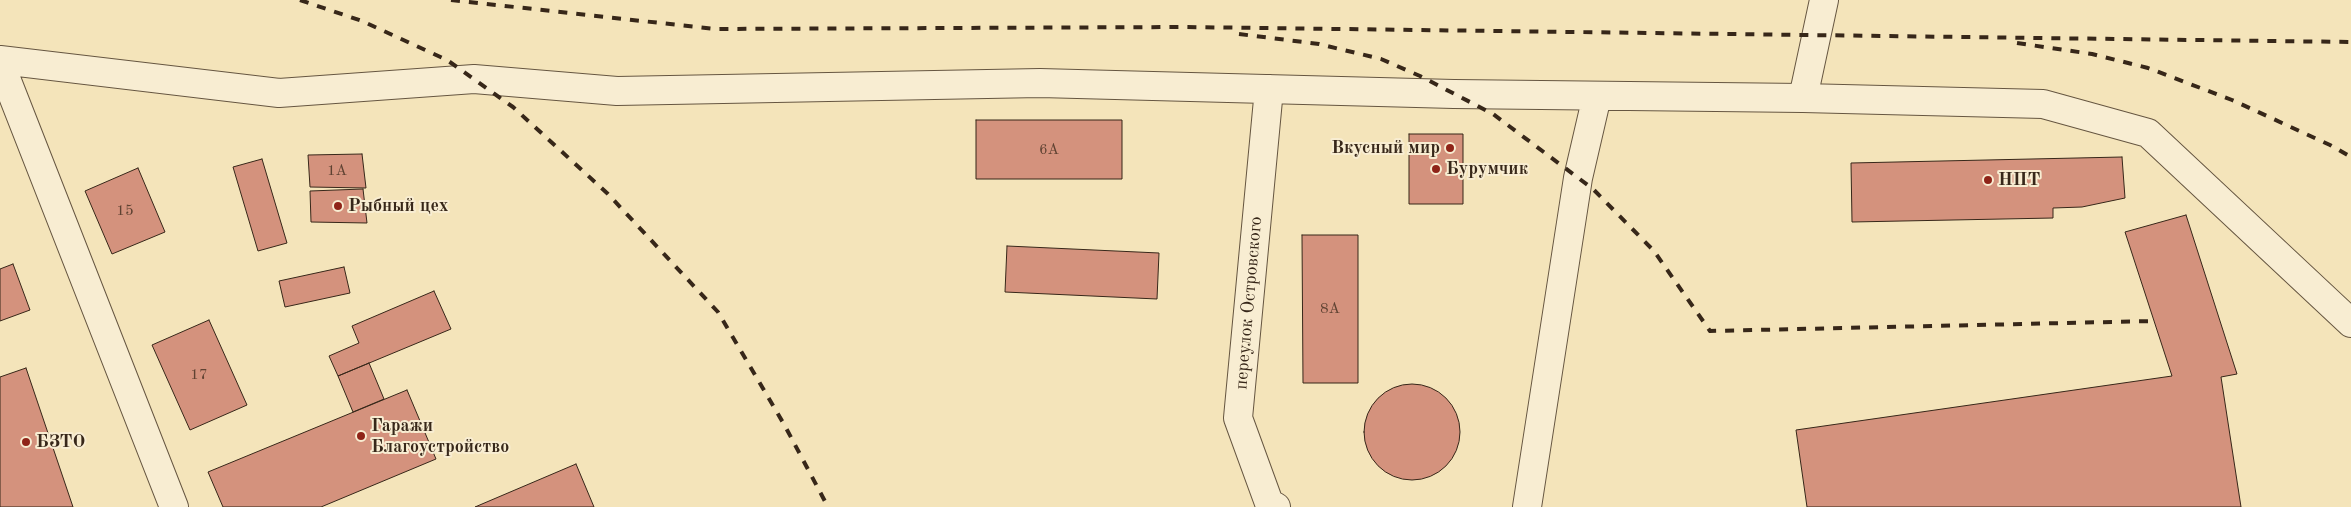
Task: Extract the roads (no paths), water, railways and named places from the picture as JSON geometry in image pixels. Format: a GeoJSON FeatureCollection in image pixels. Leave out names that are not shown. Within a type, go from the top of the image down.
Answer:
{"type":"FeatureCollection","features":[{"type":"Feature","properties":{"kind":"street"},"geometry":{"type":"LineString","coordinates":[[1804,98],[1824,0]]}},
{"type":"Feature","properties":{"kind":"street"},"geometry":{"type":"LineString","coordinates":[[174,507],[0,62],[279,93],[474,79],[617,91],[1040,83],[2043,104],[2148,133],[2351,323]]}},
{"type":"Feature","properties":{"kind":"street","name":"переулок Островского"},"geometry":{"type":"LineString","coordinates":[[1269,89],[1238,418],[1269,503],[1276,507]]}},
{"type":"Feature","properties":{"kind":"street"},"geometry":{"type":"LineString","coordinates":[[1527,507],[1578,178],[1598,96]]}},
{"type":"Feature","properties":{"kind":"railway"},"geometry":{"type":"LineString","coordinates":[[300,0],[362,21],[447,60],[513,107],[608,194],[718,312],[785,426],[828,507]]}},
{"type":"Feature","properties":{"kind":"railway"},"geometry":{"type":"LineString","coordinates":[[451,0],[715,29],[1185,27],[2351,42]]}},
{"type":"Feature","properties":{"kind":"railway"},"geometry":{"type":"LineString","coordinates":[[1239,34],[1319,44],[1381,59],[1420,76],[1493,114],[1593,189],[1654,251],[1710,331],[2154,321]]}},
{"type":"Feature","properties":{"kind":"railway"},"geometry":{"type":"LineString","coordinates":[[2017,43],[2092,54],[2148,68],[2232,100],[2330,145],[2351,157]]}},
{"type":"Feature","properties":{"kind":"place","name":"Вкусный мир"},"geometry":{"type":"Point","coordinates":[1450,148]}},
{"type":"Feature","properties":{"kind":"place","name":"Бурумчик"},"geometry":{"type":"Point","coordinates":[1436,169]}},
{"type":"Feature","properties":{"kind":"place","name":"НПТ"},"geometry":{"type":"Point","coordinates":[1988,180]}},
{"type":"Feature","properties":{"kind":"place","name":"Рыбный цех"},"geometry":{"type":"Point","coordinates":[338,206]}},
{"type":"Feature","properties":{"kind":"place","name":"Гаражи Благоустройство"},"geometry":{"type":"Point","coordinates":[361,436]}},
{"type":"Feature","properties":{"kind":"place","name":"БЗТО"},"geometry":{"type":"Point","coordinates":[26,442]}}]}
